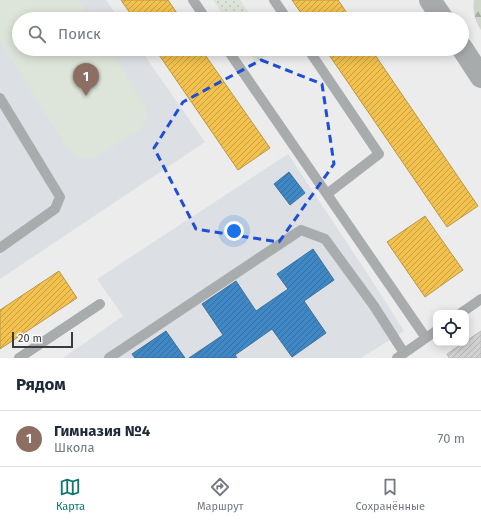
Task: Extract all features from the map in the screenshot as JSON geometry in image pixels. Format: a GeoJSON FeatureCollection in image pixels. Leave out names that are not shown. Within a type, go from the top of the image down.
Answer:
{"type":"FeatureCollection","features":[{"type":"Feature","properties":{"kind":"main road"},"geometry":{"type":"LineString","coordinates":[[430,0],[438,12]]}},
{"type":"Feature","properties":{"kind":"main road"},"geometry":{"type":"LineString","coordinates":[[467,56],[481,77]]}},
{"type":"Feature","properties":{"kind":"lane"},"geometry":{"type":"LineString","coordinates":[[193,0],[201,12]]}},
{"type":"Feature","properties":{"kind":"lane"},"geometry":{"type":"LineString","coordinates":[[274,0],[282,12]]}},
{"type":"Feature","properties":{"kind":"lane"},"geometry":{"type":"LineString","coordinates":[[232,56],[426,338]]}},
{"type":"Feature","properties":{"kind":"lane"},"geometry":{"type":"LineString","coordinates":[[313,56],[379,154],[327,194]]}},
{"type":"Feature","properties":{"kind":"lane"},"geometry":{"type":"LineString","coordinates":[[0,98],[60,197],[55,209],[0,248]]}},
{"type":"Feature","properties":{"kind":"lane"},"geometry":{"type":"LineString","coordinates":[[109,358],[301,230],[325,239],[374,306],[400,355],[433,333]]}},
{"type":"Feature","properties":{"kind":"lane"},"geometry":{"type":"LineString","coordinates":[[465,310],[481,299]]}},
{"type":"Feature","properties":{"kind":"lane"},"geometry":{"type":"LineString","coordinates":[[19,358],[100,304]]}},
{"type":"Feature","properties":{"kind":"highlighted area"},"geometry":{"type":"Polygon","coordinates":[[[261,60],[322,84],[334,164],[279,242],[196,229],[154,148],[183,102],[261,60]]]}},
{"type":"Feature","properties":{"kind":"shaded area"},"geometry":{"type":"Polygon","coordinates":[[[0,0],[106,0],[114,12],[12,12],[12,56],[145,56],[205,142],[0,279],[0,0]]]}},
{"type":"Feature","properties":{"kind":"shaded area"},"geometry":{"type":"Polygon","coordinates":[[[0,0],[80,0],[87,12],[12,12],[12,56],[114,56],[146,107],[147,119],[140,130],[95,158],[82,159],[69,152],[0,41],[0,0]]]}},
{"type":"Feature","properties":{"kind":"shaded area"},"geometry":{"type":"Polygon","coordinates":[[[213,0],[240,0],[248,12],[221,12],[213,0]]]}},
{"type":"Feature","properties":{"kind":"shaded area"},"geometry":{"type":"Polygon","coordinates":[[[251,56],[266,56],[256,63],[251,56]]]}},
{"type":"Feature","properties":{"kind":"shaded area"},"geometry":{"type":"Polygon","coordinates":[[[288,154],[404,331],[361,358],[63,358],[123,316],[97,279],[288,154]]]}},
{"type":"Feature","properties":{"kind":"green space"},"geometry":{"type":"Polygon","coordinates":[[[474,0],[481,0],[481,30],[474,15],[474,0]]]}},
{"type":"Feature","properties":{"kind":"building: Жильё"},"geometry":{"type":"Polygon","coordinates":[[[121,0],[168,0],[176,12],[129,12],[121,0]]]}},
{"type":"Feature","properties":{"kind":"building: Жильё"},"geometry":{"type":"Polygon","coordinates":[[[292,0],[338,0],[346,12],[300,12],[292,0]]]}},
{"type":"Feature","properties":{"kind":"building: Жильё"},"geometry":{"type":"Polygon","coordinates":[[[160,56],[206,56],[270,148],[238,170],[160,56]]]}},
{"type":"Feature","properties":{"kind":"building: Жильё"},"geometry":{"type":"Polygon","coordinates":[[[330,56],[376,56],[478,206],[447,227],[330,56]]]}},
{"type":"Feature","properties":{"kind":"building: Жильё"},"geometry":{"type":"Polygon","coordinates":[[[425,216],[463,270],[425,297],[387,242],[425,216]]]}},
{"type":"Feature","properties":{"kind":"building: Жильё"},"geometry":{"type":"Polygon","coordinates":[[[59,271],[77,298],[0,349],[0,310],[59,271]]]}},
{"type":"Feature","properties":{"kind":"building: Школы"},"geometry":{"type":"Polygon","coordinates":[[[289,172],[305,193],[290,205],[274,184],[289,172]]]}},
{"type":"Feature","properties":{"kind":"building: Школы"},"geometry":{"type":"Polygon","coordinates":[[[313,249],[334,280],[304,301],[326,333],[292,357],[272,329],[235,355],[237,358],[189,358],[223,335],[202,304],[236,281],[256,311],[288,289],[277,274],[313,249]]]}},
{"type":"Feature","properties":{"kind":"building: Школы"},"geometry":{"type":"Polygon","coordinates":[[[166,331],[185,358],[135,358],[132,354],[166,331]]]}},
{"type":"Feature","properties":{"kind":"building: Прочее"},"geometry":{"type":"Polygon","coordinates":[[[481,331],[481,358],[449,358],[447,354],[459,346],[469,346],[469,339],[481,331]]]}},
{"type":"Feature","properties":{"kind":"place","name":"Гимназия №4"},"geometry":{"type":"Point","coordinates":[86,96]}}]}
